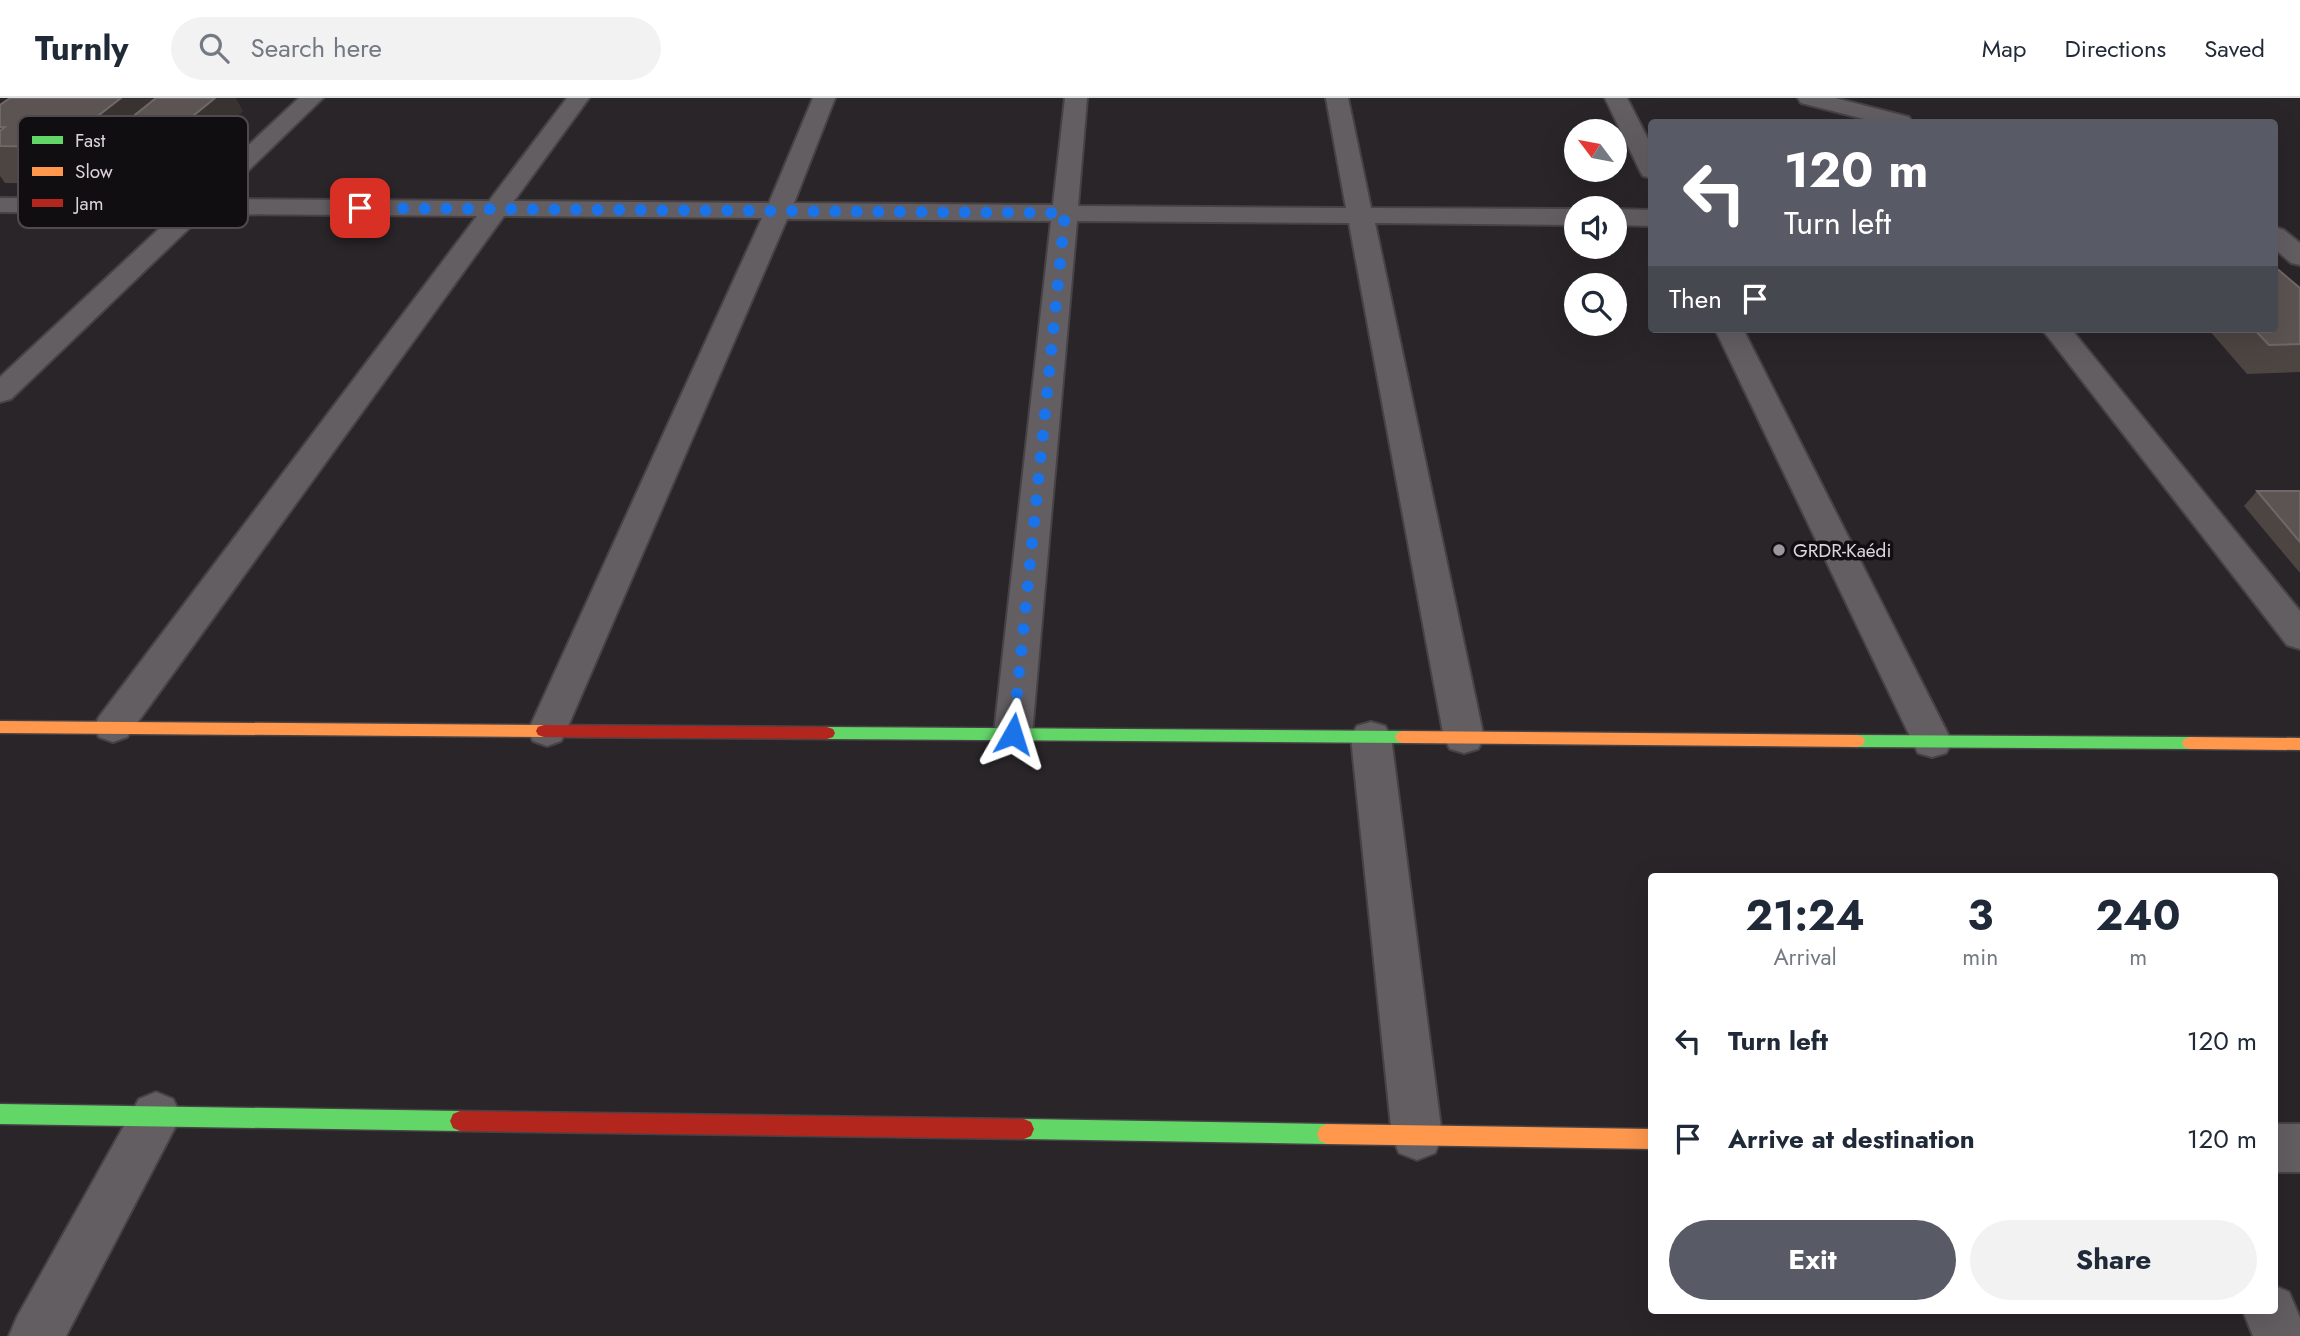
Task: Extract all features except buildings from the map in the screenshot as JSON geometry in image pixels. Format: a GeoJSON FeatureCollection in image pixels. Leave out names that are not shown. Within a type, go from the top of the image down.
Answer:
{"type":"FeatureCollection","features":[{"type":"Feature","properties":{"kind":"street"},"geometry":{"type":"LineString","coordinates":[[248,159],[312,98]]}},
{"type":"Feature","properties":{"kind":"street"},"geometry":{"type":"LineString","coordinates":[[113,727],[578,98]]}},
{"type":"Feature","properties":{"kind":"street"},"geometry":{"type":"LineString","coordinates":[[547,731],[778,211],[824,98]]}},
{"type":"Feature","properties":{"kind":"street"},"geometry":{"type":"LineString","coordinates":[[1013,734],[1076,98]]}},
{"type":"Feature","properties":{"kind":"street"},"geometry":{"type":"LineString","coordinates":[[1338,98],[1464,738]]}},
{"type":"Feature","properties":{"kind":"street"},"geometry":{"type":"LineString","coordinates":[[1616,98],[1648,163]]}},
{"type":"Feature","properties":{"kind":"street"},"geometry":{"type":"LineString","coordinates":[[1809,98],[1890,119]]}},
{"type":"Feature","properties":{"kind":"street"},"geometry":{"type":"LineString","coordinates":[[0,205],[18,205]]}},
{"type":"Feature","properties":{"kind":"street"},"geometry":{"type":"LineString","coordinates":[[248,207],[1564,217]]}},
{"type":"Feature","properties":{"kind":"street"},"geometry":{"type":"LineString","coordinates":[[1627,217],[1648,218]]}},
{"type":"Feature","properties":{"kind":"street"},"geometry":{"type":"LineString","coordinates":[[2278,227],[2288,243]]}},
{"type":"Feature","properties":{"kind":"street"},"geometry":{"type":"LineString","coordinates":[[0,393],[175,228]]}},
{"type":"Feature","properties":{"kind":"street"},"geometry":{"type":"LineString","coordinates":[[1732,333],[1932,742]]}},
{"type":"Feature","properties":{"kind":"street"},"geometry":{"type":"LineString","coordinates":[[2059,333],[2300,636]]}},
{"type":"Feature","properties":{"kind":"street"},"geometry":{"type":"LineString","coordinates":[[5,733],[113,727],[2300,744]]}},
{"type":"Feature","properties":{"kind":"street"},"geometry":{"type":"LineString","coordinates":[[1371,737],[1417,1136]]}},
{"type":"Feature","properties":{"kind":"street"},"geometry":{"type":"LineString","coordinates":[[0,1114],[1648,1139]]}},
{"type":"Feature","properties":{"kind":"street"},"geometry":{"type":"LineString","coordinates":[[36,1336],[156,1116]]}},
{"type":"Feature","properties":{"kind":"street"},"geometry":{"type":"LineString","coordinates":[[2278,1148],[2300,1148]]}},
{"type":"Feature","properties":{"kind":"street"},"geometry":{"type":"LineString","coordinates":[[2271,1314],[2280,1336]]}},
{"type":"Feature","properties":{"kind":"traffic: fast"},"geometry":{"type":"LineString","coordinates":[[827,733],[1403,737]]}},
{"type":"Feature","properties":{"kind":"traffic: fast"},"geometry":{"type":"LineString","coordinates":[[1857,741],[2190,743]]}},
{"type":"Feature","properties":{"kind":"traffic: fast"},"geometry":{"type":"LineString","coordinates":[[0,1114],[460,1121]]}},
{"type":"Feature","properties":{"kind":"traffic: fast"},"geometry":{"type":"LineString","coordinates":[[1024,1129],[1327,1134]]}},
{"type":"Feature","properties":{"kind":"traffic: slow"},"geometry":{"type":"LineString","coordinates":[[0,727],[544,731]]}},
{"type":"Feature","properties":{"kind":"traffic: slow"},"geometry":{"type":"LineString","coordinates":[[1403,737],[1857,741]]}},
{"type":"Feature","properties":{"kind":"traffic: slow"},"geometry":{"type":"LineString","coordinates":[[2190,743],[2300,744]]}},
{"type":"Feature","properties":{"kind":"traffic: slow"},"geometry":{"type":"LineString","coordinates":[[1327,1134],[1648,1139]]}},
{"type":"Feature","properties":{"kind":"traffic: jam"},"geometry":{"type":"LineString","coordinates":[[544,731],[827,733]]}},
{"type":"Feature","properties":{"kind":"traffic: jam"},"geometry":{"type":"LineString","coordinates":[[460,1121],[1024,1129]]}},
{"type":"Feature","properties":{"kind":"place","name":"GRDR-Kaédi"},"geometry":{"type":"Point","coordinates":[1779,550]}},
{"type":"Feature","properties":{"kind":"route"},"geometry":{"type":"LineString","coordinates":[[360,208],[1065,213],[1013,734]]}}]}
